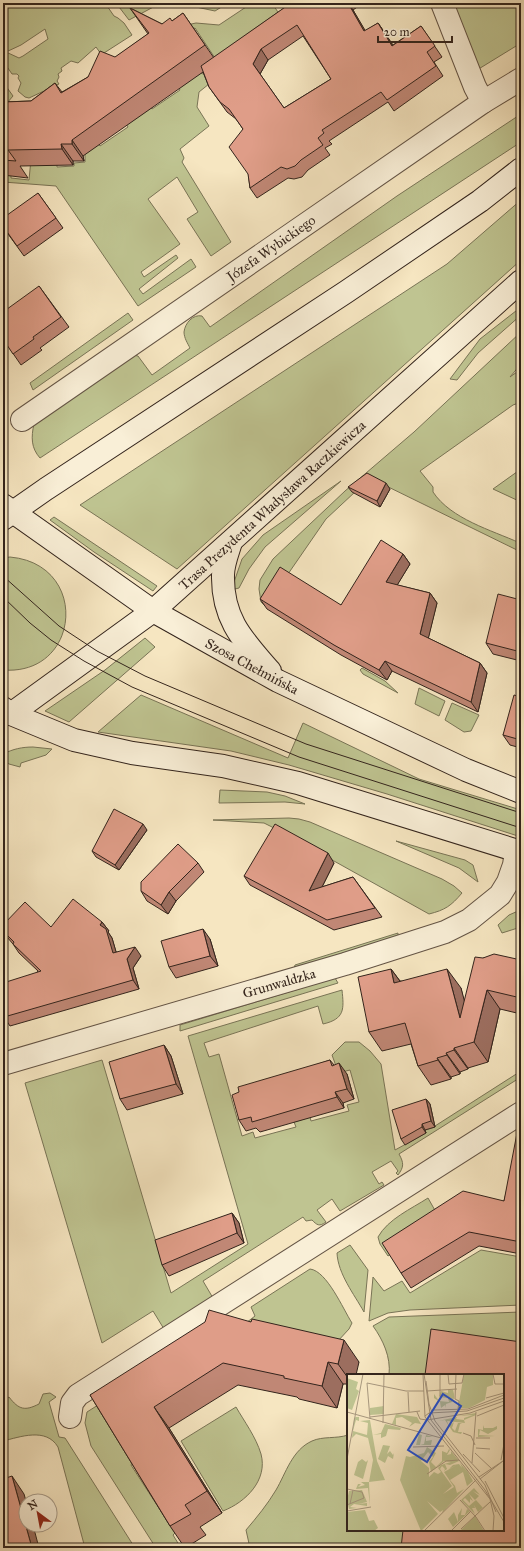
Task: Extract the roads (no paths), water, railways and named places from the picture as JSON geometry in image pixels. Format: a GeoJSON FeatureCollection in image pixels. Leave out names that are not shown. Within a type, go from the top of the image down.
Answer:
{"type":"FeatureCollection","features":[{"type":"Feature","properties":{"kind":"main road"},"geometry":{"type":"LineString","coordinates":[[442,3],[475,87],[483,102]]}},
{"type":"Feature","properties":{"kind":"main road","name":"Józefa Wybickiego"},"geometry":{"type":"LineString","coordinates":[[22,420],[483,102],[521,79]]}},
{"type":"Feature","properties":{"kind":"main road"},"geometry":{"type":"LineString","coordinates":[[6,512],[359,284],[480,201],[521,169]]}},
{"type":"Feature","properties":{"kind":"main road","name":"Trasa Prezydenta Władysława Raczkiewicza"},"geometry":{"type":"LineString","coordinates":[[6,715],[153,611],[521,281]]}},
{"type":"Feature","properties":{"kind":"main road","name":"Szosa Chełmińska"},"geometry":{"type":"LineString","coordinates":[[6,512],[153,611],[278,682],[466,770],[521,792]]}},
{"type":"Feature","properties":{"kind":"main road"},"geometry":{"type":"LineString","coordinates":[[231,542],[223,574],[226,607],[239,636],[278,682]]}},
{"type":"Feature","properties":{"kind":"main road"},"geometry":{"type":"LineString","coordinates":[[6,715],[74,740],[132,753],[223,766],[298,783],[518,852]]}},
{"type":"Feature","properties":{"kind":"main road","name":"Grunwaldzka"},"geometry":{"type":"LineString","coordinates":[[3,1064],[345,964],[445,932],[468,920],[500,895],[508,882],[518,852]]}},
{"type":"Feature","properties":{"kind":"main road"},"geometry":{"type":"LineString","coordinates":[[70,1418],[72,1403],[78,1395],[521,1113]]}},
{"type":"Feature","properties":{"kind":"tram line"},"geometry":{"type":"LineString","coordinates":[[3,576],[59,626],[97,651],[145,676],[306,744],[521,813]]}},
{"type":"Feature","properties":{"kind":"tram line"},"geometry":{"type":"LineString","coordinates":[[3,597],[30,623],[51,640],[84,661],[132,687],[299,757],[521,828]]}}]}
